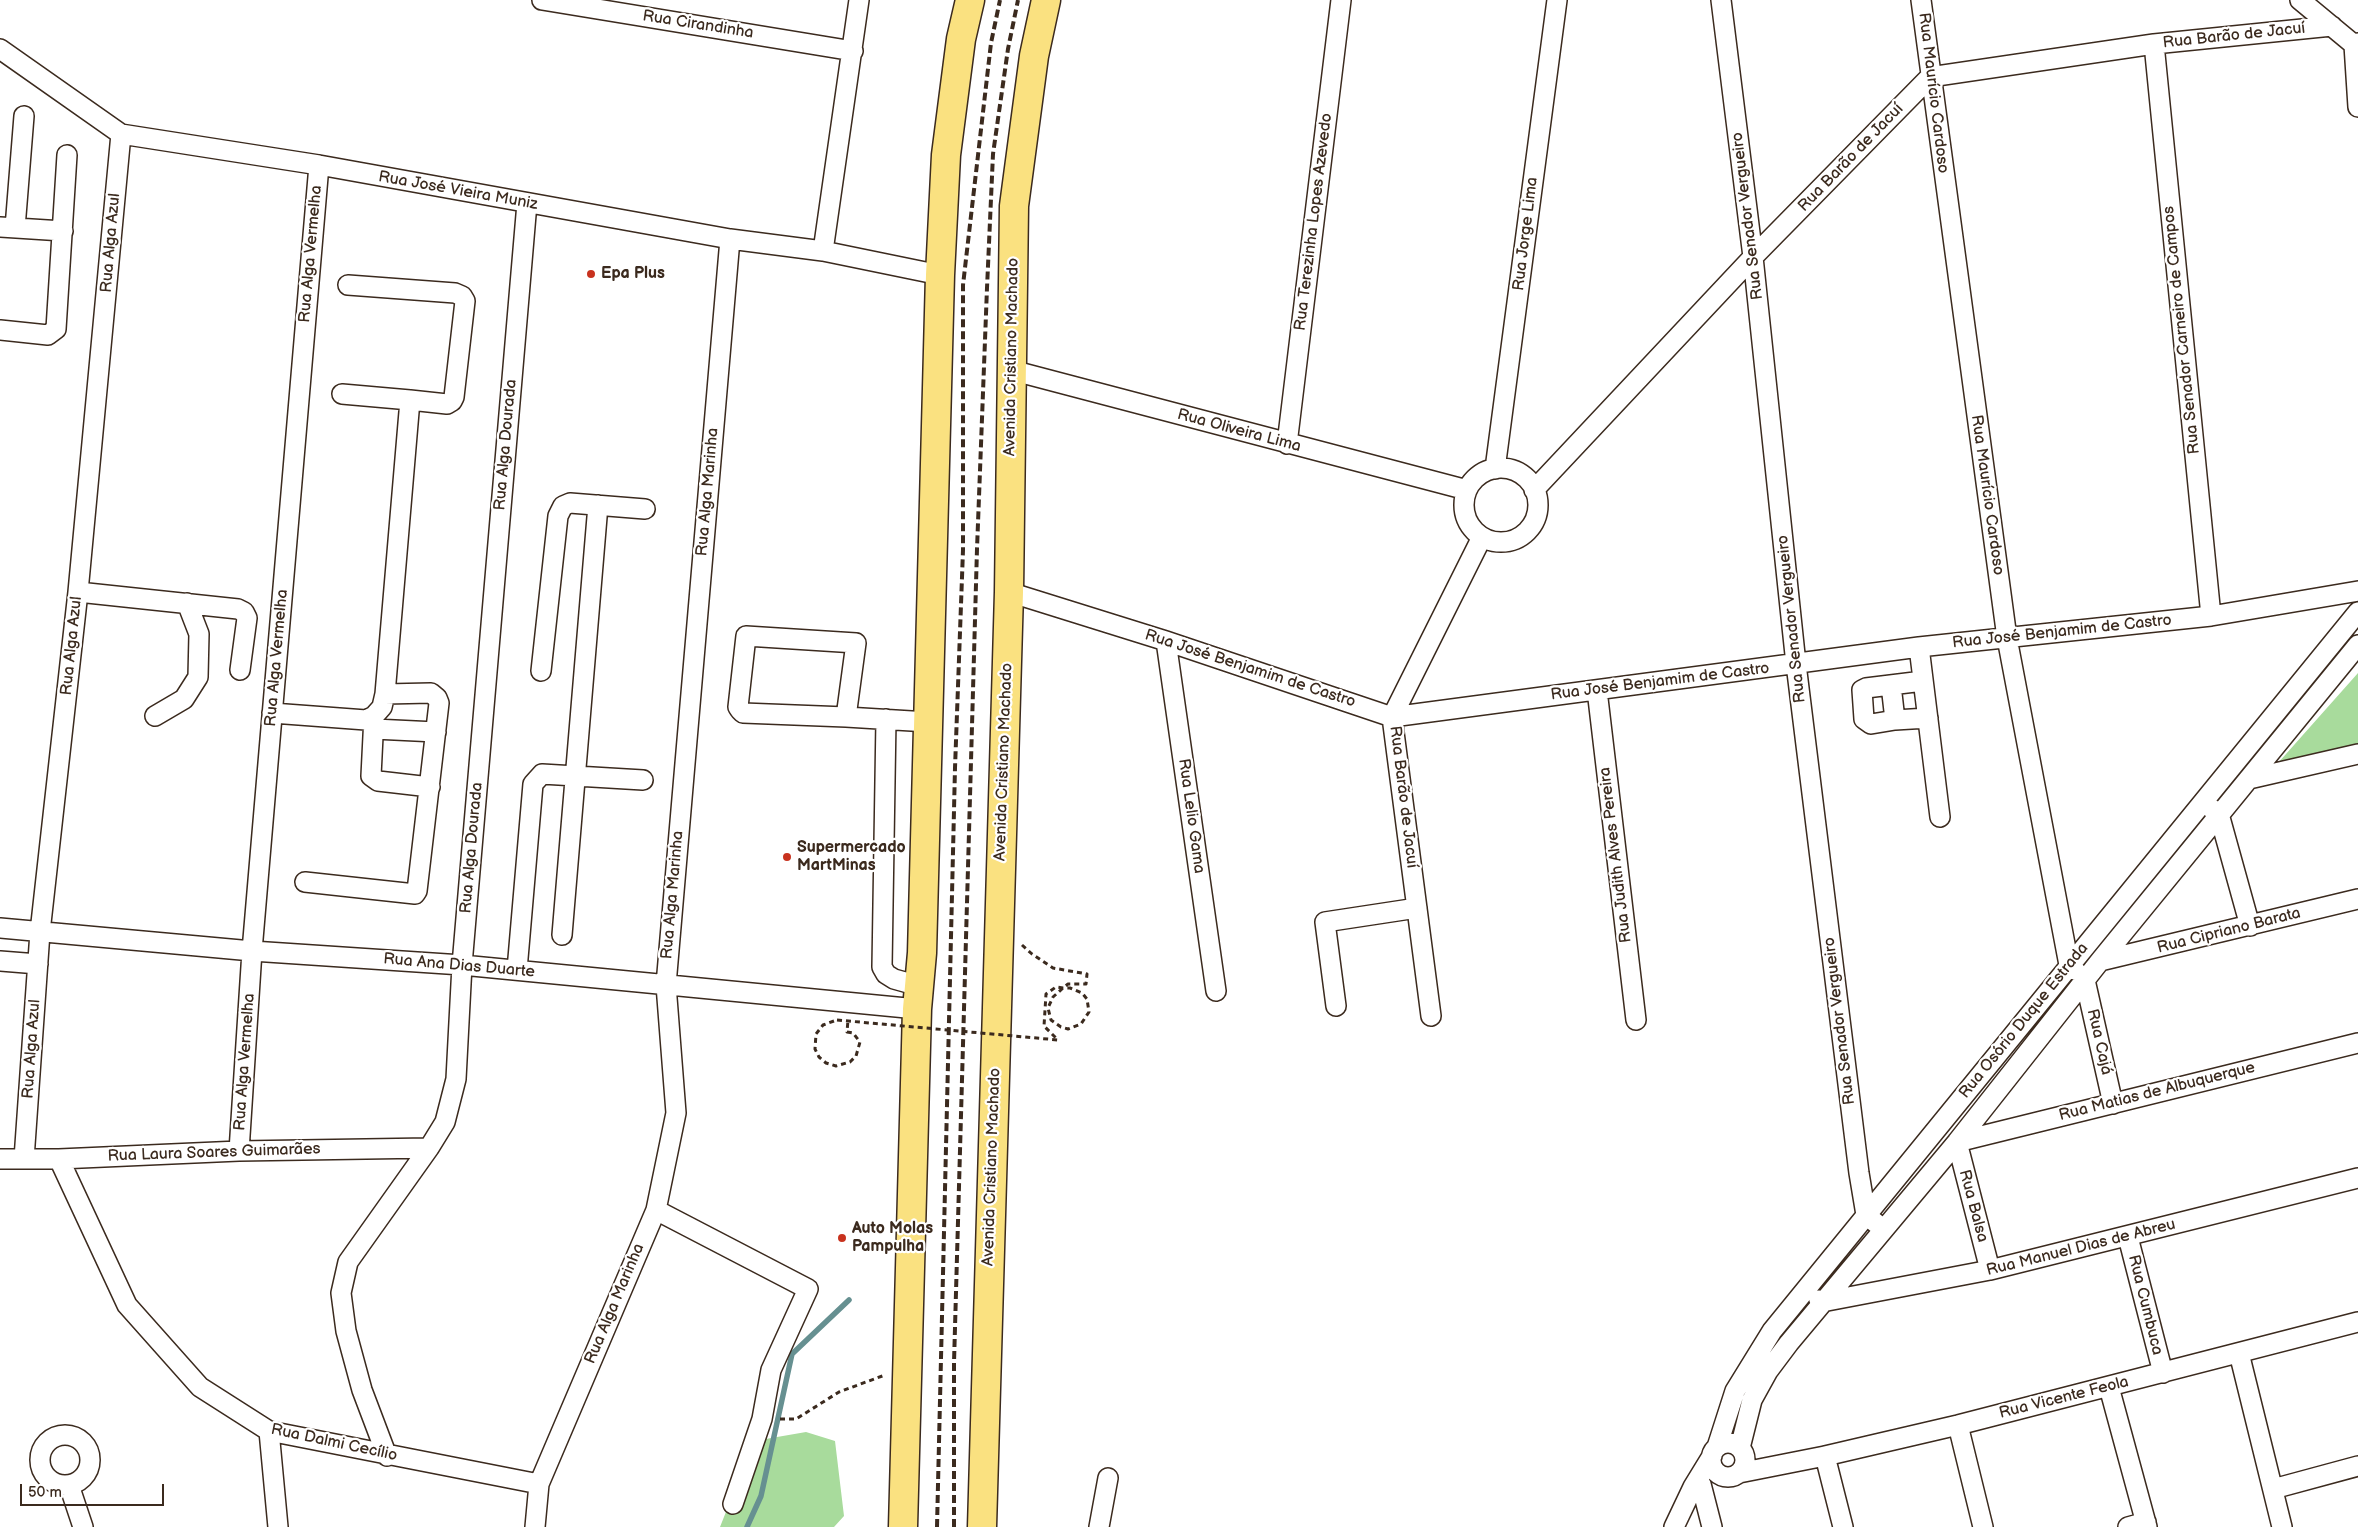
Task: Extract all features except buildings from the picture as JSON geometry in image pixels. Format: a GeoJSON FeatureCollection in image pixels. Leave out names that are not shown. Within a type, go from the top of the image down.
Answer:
{"type":"FeatureCollection","features":[{"type":"Feature","properties":{"kind":"highway"},"geometry":{"type":"LineString","coordinates":[[903,1527],[918,998],[922,953],[940,275],[946,155],[961,40],[970,0]]}},
{"type":"Feature","properties":{"kind":"highway","name":"Avenida Cristiano Machado"},"geometry":{"type":"LineString","coordinates":[[982,1527],[1009,592],[1014,206],[1034,56],[1046,0]]}},
{"type":"Feature","properties":{"kind":"street","name":"Rua Cirandinha"},"geometry":{"type":"LineString","coordinates":[[542,0],[645,8],[853,51]]}},
{"type":"Feature","properties":{"kind":"street"},"geometry":{"type":"LineString","coordinates":[[823,251],[859,0]]}},
{"type":"Feature","properties":{"kind":"street","name":"Rua Terezinha Lopes Azevedo"},"geometry":{"type":"LineString","coordinates":[[1287,444],[1341,0]]}},
{"type":"Feature","properties":{"kind":"street","name":"Rua Jorge Lima"},"geometry":{"type":"LineString","coordinates":[[1495,469],[1556,0]]}},
{"type":"Feature","properties":{"kind":"street","name":"Rua Senador Vergueiro"},"geometry":{"type":"LineString","coordinates":[[1721,0],[1753,257],[1796,664],[1857,1164],[1866,1215]]}},
{"type":"Feature","properties":{"kind":"street","name":"Rua Maurício Cardoso"},"geometry":{"type":"LineString","coordinates":[[1921,0],[2007,638],[2069,965]]}},
{"type":"Feature","properties":{"kind":"street"},"geometry":{"type":"LineString","coordinates":[[2300,0],[2357,45],[2358,108]]}},
{"type":"Feature","properties":{"kind":"street","name":"Rua Barão de Jacuí"},"geometry":{"type":"LineString","coordinates":[[1534,490],[1753,257],[1930,77],[2154,44],[2332,26]]}},
{"type":"Feature","properties":{"kind":"street","name":"Rua Senador Carneiro de Campos"},"geometry":{"type":"LineString","coordinates":[[2154,44],[2211,616]]}},
{"type":"Feature","properties":{"kind":"street","name":"Rua José Vieira Muniz"},"geometry":{"type":"LineString","coordinates":[[0,48],[121,134],[319,166],[730,239],[823,251],[940,275]]}},
{"type":"Feature","properties":{"kind":"street"},"geometry":{"type":"LineString","coordinates":[[24,116],[7,227],[63,231]]}},
{"type":"Feature","properties":{"kind":"street","name":"Rua Alga Azul"},"geometry":{"type":"LineString","coordinates":[[24,1159],[40,932],[78,592],[121,134]]}},
{"type":"Feature","properties":{"kind":"street"},"geometry":{"type":"LineString","coordinates":[[0,330],[48,335],[56,329],[67,155]]}},
{"type":"Feature","properties":{"kind":"street","name":"Rua Alga Vermelha"},"geometry":{"type":"LineString","coordinates":[[239,1150],[252,951],[319,166]]}},
{"type":"Feature","properties":{"kind":"street","name":"Rua Alga Dourada"},"geometry":{"type":"LineString","coordinates":[[387,1456],[362,1390],[346,1331],[341,1292],[348,1262],[429,1148],[445,1122],[456,1079],[462,965],[527,203]]}},
{"type":"Feature","properties":{"kind":"street","name":"Rua Alga Marinha"},"geometry":{"type":"LineString","coordinates":[[534,1527],[539,1484],[656,1210],[676,1113],[666,985],[730,239]]}},
{"type":"Feature","properties":{"kind":"street"},"geometry":{"type":"LineString","coordinates":[[342,394],[446,404],[452,402],[465,301],[462,296],[455,293],[348,285]]}},
{"type":"Feature","properties":{"kind":"street","name":"Rua Oliveira Lima"},"geometry":{"type":"LineString","coordinates":[[1011,370],[1467,490]]}},
{"type":"Feature","properties":{"kind":"street"},"geometry":{"type":"LineString","coordinates":[[410,400],[385,694],[382,707],[374,722],[370,776],[378,781],[430,787]]}},
{"type":"Feature","properties":{"kind":"street"},"geometry":{"type":"LineString","coordinates":[[1495,469],[1507,469],[1518,473],[1528,480],[1534,490],[1537,501],[1537,513],[1533,524],[1526,533],[1516,539],[1505,542],[1493,542],[1482,538],[1474,531],[1464,512],[1467,490],[1478,476],[1495,469]]}},
{"type":"Feature","properties":{"kind":"street"},"geometry":{"type":"LineString","coordinates":[[541,671],[558,516],[563,506],[570,503],[645,509]]}},
{"type":"Feature","properties":{"kind":"street"},"geometry":{"type":"LineString","coordinates":[[562,935],[598,505]]}},
{"type":"Feature","properties":{"kind":"street","name":"Rua Barão de Jacuí"},"geometry":{"type":"LineString","coordinates":[[1431,1016],[1392,717],[1482,538]]}},
{"type":"Feature","properties":{"kind":"street","name":"Rua José Benjamim de Castro"},"geometry":{"type":"LineString","coordinates":[[1009,592],[1166,641],[1392,717],[1919,647],[2211,616],[2358,591]]}},
{"type":"Feature","properties":{"kind":"street"},"geometry":{"type":"LineString","coordinates":[[78,592],[238,609],[244,612],[247,618],[240,670]]}},
{"type":"Feature","properties":{"kind":"street"},"geometry":{"type":"LineString","coordinates":[[2327,597],[2356,617]]}},
{"type":"Feature","properties":{"kind":"street"},"geometry":{"type":"LineString","coordinates":[[155,716],[184,699],[198,677],[200,634],[187,603]]}},
{"type":"Feature","properties":{"kind":"street","name":"Rua Osório Duque Estrada"},"geometry":{"type":"LineString","coordinates":[[1674,1527],[1714,1451],[1735,1391],[1772,1331],[2069,965],[2356,617]]}},
{"type":"Feature","properties":{"kind":"street"},"geometry":{"type":"LineString","coordinates":[[846,717],[856,643],[746,636],[738,707],[743,713],[928,722]]}},
{"type":"Feature","properties":{"kind":"street","name":"Rua Lelio Gama"},"geometry":{"type":"LineString","coordinates":[[1166,641],[1216,991]]}},
{"type":"Feature","properties":{"kind":"street","name":"Rua Osório Duque Estrada"},"geometry":{"type":"LineString","coordinates":[[1742,1451],[1752,1400],[1768,1371],[1822,1302],[1956,1142],[2085,979],[2358,645]]}},
{"type":"Feature","properties":{"kind":"street"},"geometry":{"type":"LineString","coordinates":[[1919,647],[1940,817]]}},
{"type":"Feature","properties":{"kind":"street"},"geometry":{"type":"LineString","coordinates":[[1923,682],[1866,688],[1861,694],[1864,719],[1871,724],[1928,718]]}},
{"type":"Feature","properties":{"kind":"street"},"geometry":{"type":"LineString","coordinates":[[1891,685],[1895,720]]}},
{"type":"Feature","properties":{"kind":"street","name":"Rua Judith Alves Pereira"},"geometry":{"type":"LineString","coordinates":[[1597,690],[1636,1020]]}},
{"type":"Feature","properties":{"kind":"street"},"geometry":{"type":"LineString","coordinates":[[305,882],[415,894],[419,886],[436,732],[437,698],[431,693],[385,694]]}},
{"type":"Feature","properties":{"kind":"street"},"geometry":{"type":"LineString","coordinates":[[272,714],[366,720],[436,732]]}},
{"type":"Feature","properties":{"kind":"street"},"geometry":{"type":"LineString","coordinates":[[886,719],[882,967],[886,974],[894,978],[918,998]]}},
{"type":"Feature","properties":{"kind":"street"},"geometry":{"type":"LineString","coordinates":[[2233,766],[2249,779],[2358,754]]}},
{"type":"Feature","properties":{"kind":"street"},"geometry":{"type":"LineString","coordinates":[[517,970],[533,784],[542,774],[643,780]]}},
{"type":"Feature","properties":{"kind":"street"},"geometry":{"type":"LineString","coordinates":[[2204,801],[2219,814],[2250,926]]}},
{"type":"Feature","properties":{"kind":"street","name":"Rua Cipriano Barata"},"geometry":{"type":"LineString","coordinates":[[2100,961],[2358,899]]}},
{"type":"Feature","properties":{"kind":"street"},"geometry":{"type":"LineString","coordinates":[[1336,1006],[1325,922],[1417,908]]}},
{"type":"Feature","properties":{"kind":"street","name":"Rua Ana Dias Duarte"},"geometry":{"type":"LineString","coordinates":[[0,928],[252,951],[462,965],[666,985],[918,998]]}},
{"type":"Feature","properties":{"kind":"street"},"geometry":{"type":"LineString","coordinates":[[0,961],[38,964]]}},
{"type":"Feature","properties":{"kind":"street"},"geometry":{"type":"LineString","coordinates":[[2069,965],[2085,979]]}},
{"type":"Feature","properties":{"kind":"street","name":"Rua Cajá"},"geometry":{"type":"LineString","coordinates":[[2085,979],[2113,1104]]}},
{"type":"Feature","properties":{"kind":"street","name":"Rua Matias de Albuquerque"},"geometry":{"type":"LineString","coordinates":[[1956,1142],[2358,1043]]}},
{"type":"Feature","properties":{"kind":"street"},"geometry":{"type":"LineString","coordinates":[[1938,1127],[1956,1142]]}},
{"type":"Feature","properties":{"kind":"street","name":"Rua Balsa"},"geometry":{"type":"LineString","coordinates":[[1956,1142],[1990,1270]]}},
{"type":"Feature","properties":{"kind":"street","name":"Rua Laura Soares Guimarães"},"geometry":{"type":"LineString","coordinates":[[0,1158],[59,1159],[239,1150],[429,1148]]}},
{"type":"Feature","properties":{"kind":"street","name":"Rua Dalmi Cecílio"},"geometry":{"type":"LineString","coordinates":[[59,1159],[127,1305],[200,1387],[269,1431],[387,1456],[539,1484]]}},
{"type":"Feature","properties":{"kind":"street","name":"Rua Manuel Dias de Abreu"},"geometry":{"type":"LineString","coordinates":[[1822,1302],[1990,1270],[2358,1178]]}},
{"type":"Feature","properties":{"kind":"street"},"geometry":{"type":"LineString","coordinates":[[656,1210],[808,1289],[771,1370],[762,1419],[733,1504]]}},
{"type":"Feature","properties":{"kind":"street"},"geometry":{"type":"LineString","coordinates":[[1866,1215],[1883,1229]]}},
{"type":"Feature","properties":{"kind":"street","name":"Rua Cumbuca"},"geometry":{"type":"LineString","coordinates":[[2128,1237],[2162,1373]]}},
{"type":"Feature","properties":{"kind":"street"},"geometry":{"type":"LineString","coordinates":[[1805,1290],[1822,1302]]}},
{"type":"Feature","properties":{"kind":"street","name":"Rua Vicente Feola"},"geometry":{"type":"LineString","coordinates":[[1731,1475],[1825,1456],[1958,1425],[2358,1322]]}},
{"type":"Feature","properties":{"kind":"street"},"geometry":{"type":"LineString","coordinates":[[2239,1352],[2282,1527]]}},
{"type":"Feature","properties":{"kind":"street"},"geometry":{"type":"LineString","coordinates":[[2109,1387],[2140,1525]]}},
{"type":"Feature","properties":{"kind":"street"},"geometry":{"type":"LineString","coordinates":[[1958,1425],[1982,1527]]}},
{"type":"Feature","properties":{"kind":"street"},"geometry":{"type":"LineString","coordinates":[[269,1431],[278,1527]]}},
{"type":"Feature","properties":{"kind":"street"},"geometry":{"type":"LineString","coordinates":[[1731,1475],[1712,1466],[1714,1451],[1727,1443],[1769,1468]]}},
{"type":"Feature","properties":{"kind":"street"},"geometry":{"type":"LineString","coordinates":[[1712,1527],[1697,1485],[1731,1475],[1744,1464],[1742,1451]]}},
{"type":"Feature","properties":{"kind":"street"},"geometry":{"type":"LineString","coordinates":[[1825,1456],[1843,1527]]}},
{"type":"Feature","properties":{"kind":"street"},"geometry":{"type":"LineString","coordinates":[[2273,1489],[2358,1466]]}},
{"type":"Feature","properties":{"kind":"street"},"geometry":{"type":"LineString","coordinates":[[1098,1527],[1108,1478]]}},
{"type":"Feature","properties":{"kind":"street"},"geometry":{"type":"LineString","coordinates":[[69,1485],[83,1527]]}},
{"type":"Feature","properties":{"kind":"path"},"geometry":{"type":"LineString","coordinates":[[847,1032],[853,1033],[860,1042],[856,1056],[850,1062],[836,1066],[826,1064],[815,1050],[816,1034],[823,1025],[837,1020],[1058,1040],[1044,1026],[1046,994],[1056,987],[1063,988],[1082,993],[1087,999],[1089,1012],[1081,1024],[1068,1029],[1061,1027],[1051,1020],[1048,1008],[1053,997],[1063,988],[1068,984],[1086,984],[1087,974],[1053,968],[1032,954],[998,926]]}},
{"type":"Feature","properties":{"kind":"path"},"geometry":{"type":"LineString","coordinates":[[772,1420],[796,1419],[839,1392],[907,1367]]}},
{"type":"Feature","properties":{"kind":"green space"},"geometry":{"type":"Polygon","coordinates":[[[2358,673],[2358,745],[2278,763],[2358,673]]]}},
{"type":"Feature","properties":{"kind":"green space"},"geometry":{"type":"Polygon","coordinates":[[[806,1432],[835,1441],[844,1516],[834,1527],[720,1527],[754,1441],[806,1432]]]}},
{"type":"Feature","properties":{"kind":"waterway"},"geometry":{"type":"LineString","coordinates":[[747,1527],[761,1496],[792,1354],[849,1300]]}},
{"type":"Feature","properties":{"kind":"railway"},"geometry":{"type":"LineString","coordinates":[[937,1527],[955,768],[963,550],[963,285],[991,43],[1000,0]]}},
{"type":"Feature","properties":{"kind":"railway"},"geometry":{"type":"LineString","coordinates":[[954,1527],[954,1363],[977,549],[987,288],[993,154],[1008,49],[1018,0]]}},
{"type":"Feature","properties":{"kind":"place","name":"Epa Plus"},"geometry":{"type":"Point","coordinates":[591,274]}},
{"type":"Feature","properties":{"kind":"place","name":"Supermercado MartMinas"},"geometry":{"type":"Point","coordinates":[787,857]}},
{"type":"Feature","properties":{"kind":"place","name":"Auto Molas Pampulha"},"geometry":{"type":"Point","coordinates":[842,1238]}}]}
